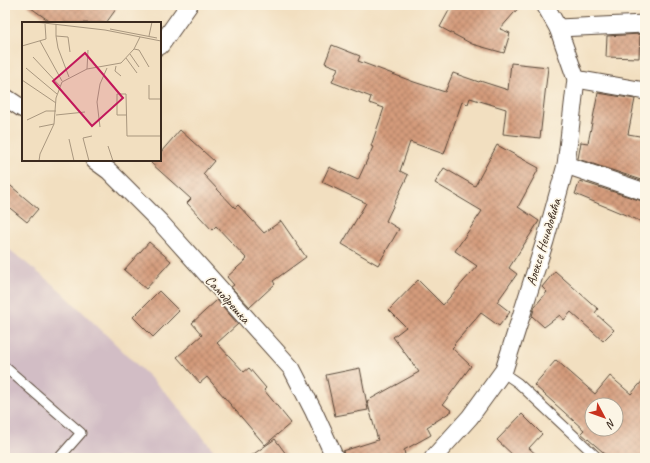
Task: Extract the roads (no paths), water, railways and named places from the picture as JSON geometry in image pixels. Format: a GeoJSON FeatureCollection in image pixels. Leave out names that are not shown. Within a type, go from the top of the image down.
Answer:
{"type":"FeatureCollection","features":[{"type":"Feature","properties":{"kind":"street"},"geometry":{"type":"LineString","coordinates":[[161,45],[189,5]]}},
{"type":"Feature","properties":{"kind":"street","name":"Алексе Ненадовића"},"geometry":{"type":"LineString","coordinates":[[433,458],[470,417],[502,372],[545,241],[566,165],[576,79],[558,28],[545,5]]}},
{"type":"Feature","properties":{"kind":"street"},"geometry":{"type":"LineString","coordinates":[[558,28],[645,24]]}},
{"type":"Feature","properties":{"kind":"street"},"geometry":{"type":"LineString","coordinates":[[576,79],[645,91]]}},
{"type":"Feature","properties":{"kind":"street"},"geometry":{"type":"LineString","coordinates":[[5,97],[22,107]]}},
{"type":"Feature","properties":{"kind":"street","name":"Самодрешка"},"geometry":{"type":"LineString","coordinates":[[95,161],[109,171],[160,222],[292,369],[335,458]]}},
{"type":"Feature","properties":{"kind":"street"},"geometry":{"type":"LineString","coordinates":[[566,165],[645,192]]}},
{"type":"Feature","properties":{"kind":"lane"},"geometry":{"type":"LineString","coordinates":[[5,367],[81,433],[59,458]]}},
{"type":"Feature","properties":{"kind":"lane"},"geometry":{"type":"LineString","coordinates":[[502,372],[518,383],[598,458]]}}]}
